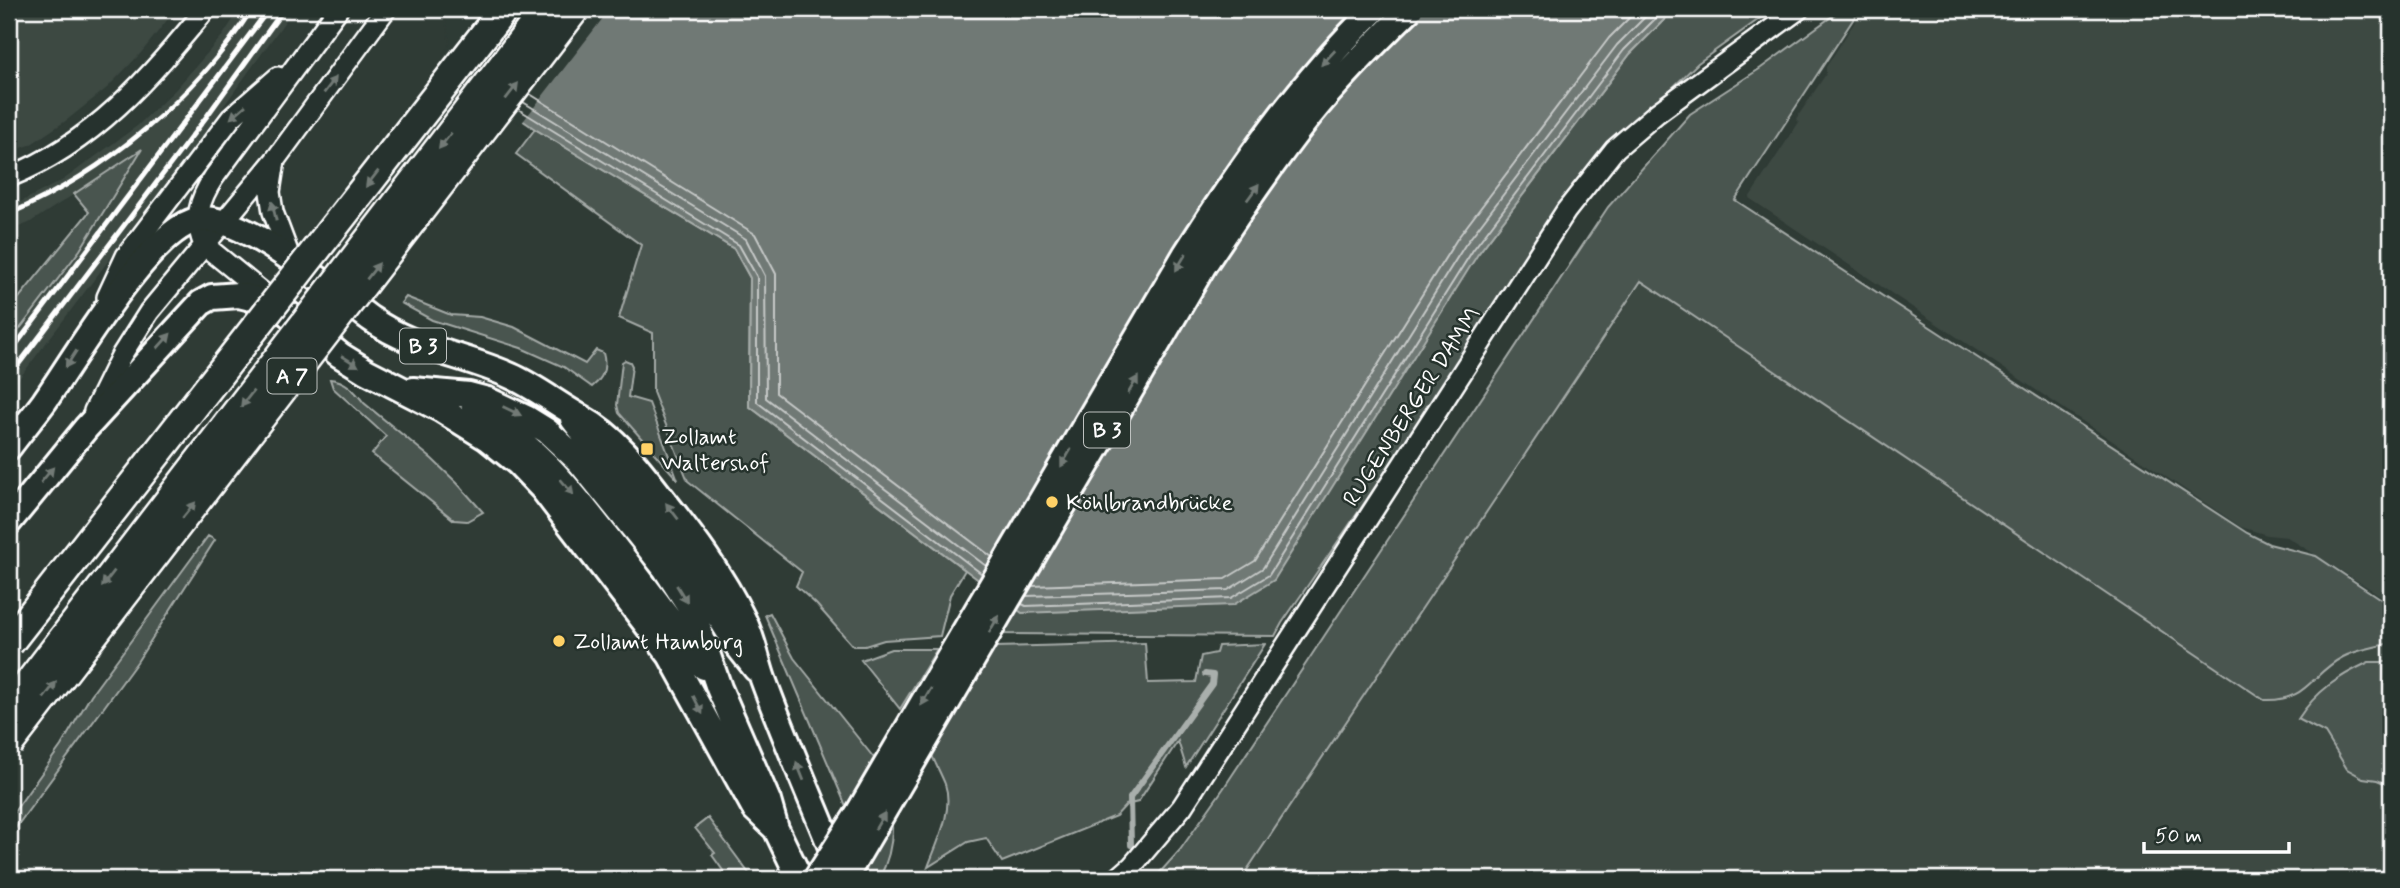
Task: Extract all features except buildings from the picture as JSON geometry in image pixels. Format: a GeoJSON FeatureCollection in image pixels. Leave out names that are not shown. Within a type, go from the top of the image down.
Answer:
{"type":"FeatureCollection","features":[{"type":"Feature","properties":{"kind":"highway","name":"A 7"},"geometry":{"type":"LineString","coordinates":[[9,643],[504,9]]}},
{"type":"Feature","properties":{"kind":"highway","name":"A 7"},"geometry":{"type":"LineString","coordinates":[[9,709],[546,9]]}},
{"type":"Feature","properties":{"kind":"highway","name":"A 7"},"geometry":{"type":"LineString","coordinates":[[9,744],[575,9]]}},
{"type":"Feature","properties":{"kind":"main road","name":"B 3"},"geometry":{"type":"LineString","coordinates":[[816,879],[857,815],[1204,224],[1287,106],[1321,65],[1375,9]]}},
{"type":"Feature","properties":{"kind":"main road","name":"B 3"},"geometry":{"type":"LineString","coordinates":[[844,879],[1204,265],[1245,203],[1311,115],[1346,73],[1410,9]]}},
{"type":"Feature","properties":{"kind":"main road","name":"B 3"},"geometry":{"type":"LineString","coordinates":[[198,219],[223,222],[254,237],[392,333],[427,348],[509,375],[566,410],[697,581],[737,645],[762,677],[844,879]]}},
{"type":"Feature","properties":{"kind":"main road"},"geometry":{"type":"LineString","coordinates":[[9,447],[45,401],[95,323],[133,275],[162,243],[198,219]]}},
{"type":"Feature","properties":{"kind":"main road","name":"B 3"},"geometry":{"type":"LineString","coordinates":[[9,522],[86,428],[201,303],[212,297],[239,295],[276,304],[340,355],[477,431],[518,463],[542,488],[670,655],[755,808],[776,829]]}},
{"type":"Feature","properties":{"kind":"main road","name":"B 3"},"geometry":{"type":"LineString","coordinates":[[398,388],[469,395],[506,407],[547,431],[579,461],[665,568],[692,610],[719,688],[768,801],[776,829],[800,879]]}},
{"type":"Feature","properties":{"kind":"street"},"geometry":{"type":"LineString","coordinates":[[9,177],[39,165],[58,153],[125,101],[206,9]]}},
{"type":"Feature","properties":{"kind":"street"},"geometry":{"type":"LineString","coordinates":[[204,245],[200,234],[198,205],[206,190],[328,17],[338,9]]}},
{"type":"Feature","properties":{"kind":"street"},"geometry":{"type":"LineString","coordinates":[[86,428],[121,356],[149,312],[275,160],[386,9]]}},
{"type":"Feature","properties":{"kind":"street","name":"RUGENBERGER DAMM"},"geometry":{"type":"LineString","coordinates":[[1117,879],[1132,866],[1182,807],[1566,211],[1615,149],[1657,113],[1799,9]]}},
{"type":"Feature","properties":{"kind":"street"},"geometry":{"type":"LineString","coordinates":[[95,323],[126,256],[231,118],[307,50]]}},
{"type":"Feature","properties":{"kind":"street"},"geometry":{"type":"LineString","coordinates":[[275,160],[270,192],[273,212],[290,260]]}},
{"type":"Feature","properties":{"kind":"street","name":"B 3"},"geometry":{"type":"LineString","coordinates":[[204,245],[276,304]]}},
{"type":"Feature","properties":{"kind":"shaded area"},"geometry":{"type":"Polygon","coordinates":[[[9,9],[176,9],[141,53],[107,88],[30,145],[9,152],[9,9]]]}},
{"type":"Feature","properties":{"kind":"shaded area"},"geometry":{"type":"Polygon","coordinates":[[[240,9],[294,9],[187,157],[9,392],[9,343],[80,250],[141,151],[29,223],[9,231],[9,208],[63,180],[137,126],[175,90],[223,35],[240,9]]]}},
{"type":"Feature","properties":{"kind":"shaded area"},"geometry":{"type":"Polygon","coordinates":[[[1675,9],[1773,9],[1698,63],[1629,130],[1490,320],[1275,636],[1000,634],[1018,609],[1478,254],[1630,54],[1675,9]]]}},
{"type":"Feature","properties":{"kind":"shaded area"},"geometry":{"type":"Polygon","coordinates":[[[1842,9],[1860,9],[1735,200],[2247,533],[2269,544],[2316,556],[2391,606],[2391,645],[2386,644],[2348,655],[2332,664],[2300,692],[2290,697],[2264,700],[1641,281],[1241,879],[1154,879],[1180,850],[1223,789],[1608,207],[1690,114],[1761,68],[1842,9]]]}},
{"type":"Feature","properties":{"kind":"shaded area"},"geometry":{"type":"Polygon","coordinates":[[[1863,9],[2391,9],[2391,602],[2287,537],[2267,535],[2241,527],[1749,198],[1799,122],[1796,119],[1826,74],[1826,67],[1863,9]]]}},
{"type":"Feature","properties":{"kind":"shaded area"},"geometry":{"type":"Polygon","coordinates":[[[535,129],[734,249],[750,278],[749,406],[965,570],[950,595],[940,636],[884,640],[865,646],[853,646],[816,604],[796,586],[802,572],[688,481],[653,392],[653,333],[619,318],[641,245],[516,154],[535,129]]]}},
{"type":"Feature","properties":{"kind":"shaded area"},"geometry":{"type":"Polygon","coordinates":[[[142,149],[80,250],[9,343],[9,310],[89,212],[74,194],[142,149]]]}},
{"type":"Feature","properties":{"kind":"shaded area"},"geometry":{"type":"Polygon","coordinates":[[[1642,282],[2241,683],[2391,640],[2391,879],[1219,879],[1365,695],[1642,282]]]}},
{"type":"Feature","properties":{"kind":"shaded area"},"geometry":{"type":"Polygon","coordinates":[[[406,297],[451,315],[480,317],[514,327],[585,364],[596,350],[603,353],[604,372],[592,387],[564,367],[521,348],[432,320],[401,303],[406,297]]]}},
{"type":"Feature","properties":{"kind":"shaded area"},"geometry":{"type":"Polygon","coordinates":[[[625,360],[632,366],[628,397],[649,403],[678,480],[619,413],[617,405],[622,362],[625,360]]]}},
{"type":"Feature","properties":{"kind":"shaded area"},"geometry":{"type":"Polygon","coordinates":[[[330,379],[349,387],[364,403],[432,459],[483,512],[467,521],[454,520],[372,454],[386,436],[333,388],[330,379]]]}},
{"type":"Feature","properties":{"kind":"shaded area"},"geometry":{"type":"Polygon","coordinates":[[[208,536],[215,540],[137,662],[9,837],[9,819],[61,746],[91,695],[208,536]]]}},
{"type":"Feature","properties":{"kind":"shaded area"},"geometry":{"type":"Polygon","coordinates":[[[770,613],[794,658],[874,758],[846,806],[765,615],[770,613]]]}},
{"type":"Feature","properties":{"kind":"shaded area"},"geometry":{"type":"Polygon","coordinates":[[[1145,643],[1148,683],[1196,682],[1201,656],[1216,653],[1218,646],[1265,644],[1186,767],[1178,741],[1138,802],[1126,805],[1116,816],[1002,862],[986,838],[968,842],[928,867],[943,826],[947,805],[945,784],[931,753],[995,647],[1145,643]]]}},
{"type":"Feature","properties":{"kind":"shaded area"},"geometry":{"type":"Polygon","coordinates":[[[891,649],[937,649],[900,709],[861,660],[891,649]]]}},
{"type":"Feature","properties":{"kind":"shaded area"},"geometry":{"type":"Polygon","coordinates":[[[2369,662],[2391,662],[2391,786],[2363,778],[2347,769],[2325,733],[2298,719],[2312,700],[2329,685],[2369,662]]]}},
{"type":"Feature","properties":{"kind":"shaded area"},"geometry":{"type":"Polygon","coordinates":[[[890,807],[892,835],[886,862],[879,879],[865,879],[858,863],[890,807]]]}},
{"type":"Feature","properties":{"kind":"shaded area"},"geometry":{"type":"Polygon","coordinates":[[[708,818],[753,879],[729,879],[712,855],[715,853],[695,828],[708,818]]]}},
{"type":"Feature","properties":{"kind":"water"},"geometry":{"type":"Polygon","coordinates":[[[449,9],[1675,9],[1630,54],[1478,254],[1274,580],[1233,605],[1022,613],[749,406],[750,278],[734,249],[535,129],[455,74],[449,9]]]}},
{"type":"Feature","properties":{"kind":"pier"},"geometry":{"type":"Polygon","coordinates":[[[444,9],[528,9],[467,86],[453,76],[443,55],[450,44],[444,9]]]}},
{"type":"Feature","properties":{"kind":"pier"},"geometry":{"type":"Polygon","coordinates":[[[534,9],[610,9],[521,124],[472,89],[534,9]]]}},
{"type":"Feature","properties":{"kind":"waterway"},"geometry":{"type":"LineString","coordinates":[[1131,845],[1130,798],[1212,684],[1213,675],[1205,674]]}},
{"type":"Feature","properties":{"kind":"railway"},"geometry":{"type":"LineString","coordinates":[[9,214],[80,177],[146,129],[204,73],[252,9]]}},
{"type":"Feature","properties":{"kind":"railway"},"geometry":{"type":"LineString","coordinates":[[9,354],[269,9]]}},
{"type":"Feature","properties":{"kind":"railway"},"geometry":{"type":"LineString","coordinates":[[9,377],[207,116],[284,9]]}},
{"type":"Feature","properties":{"kind":"place","name":"Zollamt Waltershof"},"geometry":{"type":"Point","coordinates":[647,449]}},
{"type":"Feature","properties":{"kind":"place","name":"Köhlbrandbrücke"},"geometry":{"type":"Point","coordinates":[1052,502]}},
{"type":"Feature","properties":{"kind":"place","name":"Zollamt Hamburg"},"geometry":{"type":"Point","coordinates":[559,641]}}]}
